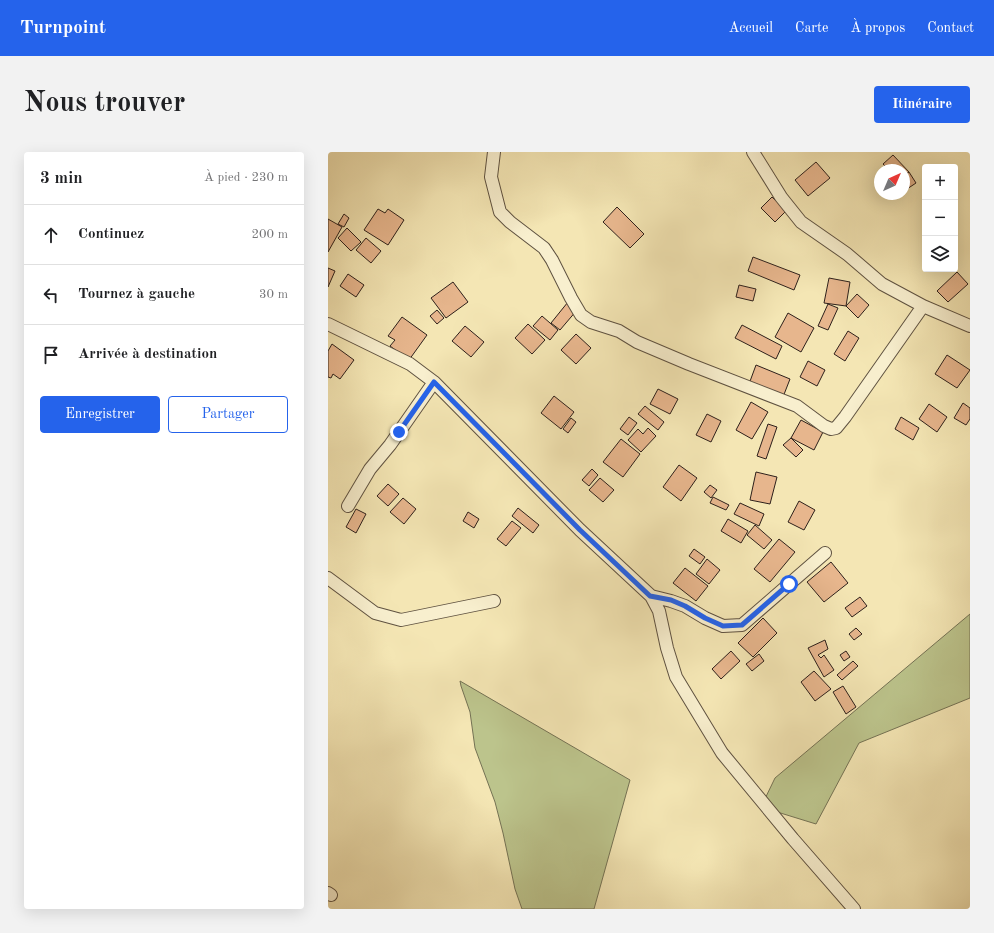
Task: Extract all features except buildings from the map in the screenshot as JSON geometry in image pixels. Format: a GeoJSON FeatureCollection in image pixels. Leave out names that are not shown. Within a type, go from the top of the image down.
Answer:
{"type":"FeatureCollection","features":[{"type":"Feature","properties":{"kind":"street"},"geometry":{"type":"LineString","coordinates":[[494,152],[491,177],[500,212],[510,222],[544,248],[552,260],[581,315],[591,322],[605,325],[619,331],[637,342],[689,364],[797,406],[830,429],[836,428],[845,417],[923,306]]}},
{"type":"Feature","properties":{"kind":"street"},"geometry":{"type":"LineString","coordinates":[[753,152],[781,197],[800,222],[847,254],[882,284],[923,306],[970,326]]}},
{"type":"Feature","properties":{"kind":"street"},"geometry":{"type":"LineString","coordinates":[[328,324],[410,364],[434,382],[580,530],[650,596],[659,611],[667,648],[676,677],[722,753],[793,839],[854,909]]}},
{"type":"Feature","properties":{"kind":"street"},"geometry":{"type":"LineString","coordinates":[[348,506],[370,469],[390,445],[434,382]]}},
{"type":"Feature","properties":{"kind":"street"},"geometry":{"type":"LineString","coordinates":[[650,596],[671,600],[723,626],[742,625],[825,553]]}},
{"type":"Feature","properties":{"kind":"street"},"geometry":{"type":"LineString","coordinates":[[328,578],[375,613],[401,620],[494,601]]}},
{"type":"Feature","properties":{"kind":"green space"},"geometry":{"type":"Polygon","coordinates":[[[970,614],[970,698],[859,743],[816,824],[761,807],[775,778],[970,614]]]}},
{"type":"Feature","properties":{"kind":"green space"},"geometry":{"type":"Polygon","coordinates":[[[460,681],[630,780],[594,909],[522,909],[515,889],[495,802],[475,748],[470,712],[460,681]]]}},
{"type":"Feature","properties":{"kind":"route"},"geometry":{"type":"LineString","coordinates":[[399,432],[434,382],[580,530],[650,596],[671,600],[723,626],[742,625],[789,584]]}}]}
